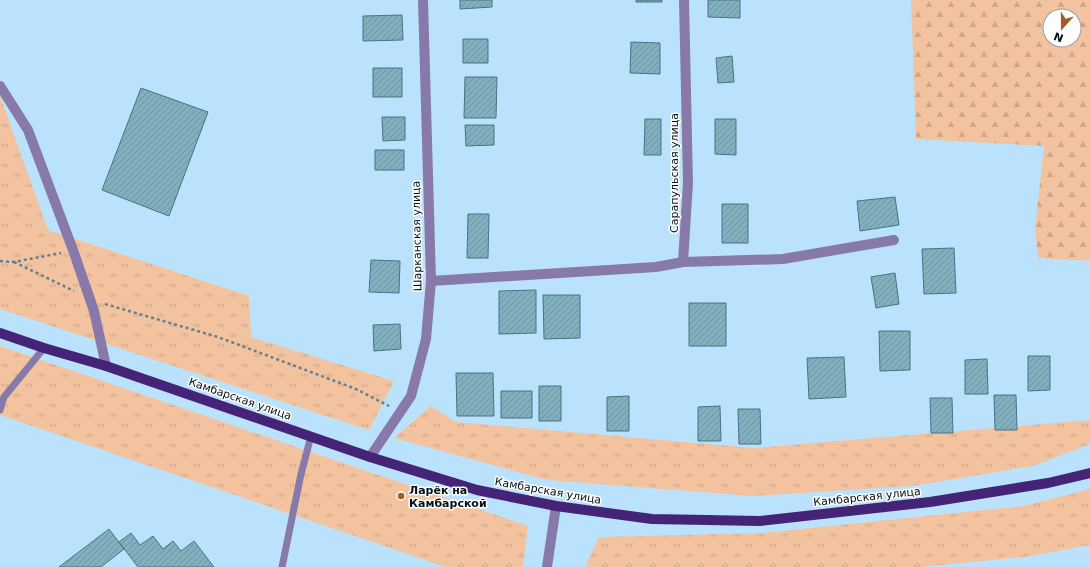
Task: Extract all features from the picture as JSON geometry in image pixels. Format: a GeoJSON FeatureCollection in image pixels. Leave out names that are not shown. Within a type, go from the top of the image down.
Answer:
{"type":"FeatureCollection","features":[{"type":"Feature","properties":{"kind":"main road","name":"Камбарская улица"},"geometry":{"type":"LineString","coordinates":[[0,333],[44,348],[106,366],[370,457],[477,490],[556,506],[652,519],[760,521],[930,502],[1048,483],[1090,473]]}},
{"type":"Feature","properties":{"kind":"street","name":"Шарканская улица"},"geometry":{"type":"LineString","coordinates":[[370,457],[411,396],[426,339],[431,281],[423,0]]}},
{"type":"Feature","properties":{"kind":"street","name":"Сарапульская улица"},"geometry":{"type":"LineString","coordinates":[[683,262],[688,183],[684,0]]}},
{"type":"Feature","properties":{"kind":"street"},"geometry":{"type":"LineString","coordinates":[[0,86],[28,130],[90,299],[106,366]]}},
{"type":"Feature","properties":{"kind":"street"},"geometry":{"type":"LineString","coordinates":[[431,281],[656,267],[683,262],[783,259],[894,240]]}},
{"type":"Feature","properties":{"kind":"street"},"geometry":{"type":"LineString","coordinates":[[547,567],[556,506]]}},
{"type":"Feature","properties":{"kind":"lane"},"geometry":{"type":"LineString","coordinates":[[0,410],[2,397],[44,348]]}},
{"type":"Feature","properties":{"kind":"lane"},"geometry":{"type":"LineString","coordinates":[[282,567],[301,474],[311,436]]}},
{"type":"Feature","properties":{"kind":"path"},"geometry":{"type":"LineString","coordinates":[[0,261],[14,262],[73,250]]}},
{"type":"Feature","properties":{"kind":"path"},"geometry":{"type":"LineString","coordinates":[[14,262],[90,299],[218,337],[356,389],[400,412]]}},
{"type":"Feature","properties":{"kind":"green space"},"geometry":{"type":"Polygon","coordinates":[[[911,0],[1090,0],[1090,261],[1038,258],[1035,229],[1044,146],[916,139],[911,0]]]}},
{"type":"Feature","properties":{"kind":"green space"},"geometry":{"type":"Polygon","coordinates":[[[0,96],[48,230],[249,296],[251,337],[394,381],[369,430],[0,309],[0,96]]]}},
{"type":"Feature","properties":{"kind":"green space"},"geometry":{"type":"Polygon","coordinates":[[[0,346],[528,526],[523,567],[446,567],[0,415],[0,346]]]}},
{"type":"Feature","properties":{"kind":"green space"},"geometry":{"type":"Polygon","coordinates":[[[431,406],[456,422],[754,448],[1090,420],[1090,444],[1033,466],[912,486],[753,496],[547,480],[394,438],[431,406]]]}},
{"type":"Feature","properties":{"kind":"green space"},"geometry":{"type":"Polygon","coordinates":[[[1090,489],[1090,545],[1024,557],[922,567],[585,567],[599,537],[761,533],[1023,506],[1090,489]]]}},
{"type":"Feature","properties":{"kind":"building"},"geometry":{"type":"Polygon","coordinates":[[[460,0],[492,0],[492,7],[460,9],[460,0]]]}},
{"type":"Feature","properties":{"kind":"building"},"geometry":{"type":"Polygon","coordinates":[[[636,0],[662,0],[662,2],[636,2],[636,0]]]}},
{"type":"Feature","properties":{"kind":"building"},"geometry":{"type":"Polygon","coordinates":[[[708,0],[740,0],[740,18],[708,17],[708,0]]]}},
{"type":"Feature","properties":{"kind":"building"},"geometry":{"type":"Polygon","coordinates":[[[402,15],[403,40],[363,41],[363,16],[402,15]]]}},
{"type":"Feature","properties":{"kind":"building"},"geometry":{"type":"Polygon","coordinates":[[[463,39],[488,39],[488,63],[463,63],[463,39]]]}},
{"type":"Feature","properties":{"kind":"building"},"geometry":{"type":"Polygon","coordinates":[[[631,42],[660,43],[660,74],[630,73],[631,42]]]}},
{"type":"Feature","properties":{"kind":"building"},"geometry":{"type":"Polygon","coordinates":[[[732,56],[734,82],[718,83],[716,58],[732,56]]]}},
{"type":"Feature","properties":{"kind":"building"},"geometry":{"type":"Polygon","coordinates":[[[373,68],[402,68],[402,97],[373,97],[373,68]]]}},
{"type":"Feature","properties":{"kind":"building"},"geometry":{"type":"Polygon","coordinates":[[[465,77],[497,77],[496,118],[464,118],[465,77]]]}},
{"type":"Feature","properties":{"kind":"building"},"geometry":{"type":"Polygon","coordinates":[[[141,88],[208,112],[169,216],[102,190],[141,88]]]}},
{"type":"Feature","properties":{"kind":"building"},"geometry":{"type":"Polygon","coordinates":[[[382,117],[405,117],[405,140],[383,141],[382,117]]]}},
{"type":"Feature","properties":{"kind":"building"},"geometry":{"type":"Polygon","coordinates":[[[645,119],[661,119],[661,155],[644,155],[645,119]]]}},
{"type":"Feature","properties":{"kind":"building"},"geometry":{"type":"Polygon","coordinates":[[[715,119],[736,119],[736,155],[715,154],[715,119]]]}},
{"type":"Feature","properties":{"kind":"building"},"geometry":{"type":"Polygon","coordinates":[[[465,125],[494,125],[494,145],[466,146],[465,125]]]}},
{"type":"Feature","properties":{"kind":"building"},"geometry":{"type":"Polygon","coordinates":[[[375,150],[404,150],[404,170],[375,170],[375,150]]]}},
{"type":"Feature","properties":{"kind":"building"},"geometry":{"type":"Polygon","coordinates":[[[895,197],[899,225],[860,231],[857,201],[895,197]]]}},
{"type":"Feature","properties":{"kind":"building"},"geometry":{"type":"Polygon","coordinates":[[[722,204],[748,204],[748,243],[722,243],[722,204]]]}},
{"type":"Feature","properties":{"kind":"building"},"geometry":{"type":"Polygon","coordinates":[[[468,214],[489,214],[488,258],[467,258],[468,214]]]}},
{"type":"Feature","properties":{"kind":"building"},"geometry":{"type":"Polygon","coordinates":[[[954,248],[956,293],[924,294],[922,249],[954,248]]]}},
{"type":"Feature","properties":{"kind":"building"},"geometry":{"type":"Polygon","coordinates":[[[371,260],[400,261],[399,293],[369,292],[371,260]]]}},
{"type":"Feature","properties":{"kind":"building"},"geometry":{"type":"Polygon","coordinates":[[[895,273],[899,304],[876,308],[871,277],[895,273]]]}},
{"type":"Feature","properties":{"kind":"building"},"geometry":{"type":"Polygon","coordinates":[[[536,290],[536,333],[499,334],[499,291],[536,290]]]}},
{"type":"Feature","properties":{"kind":"building"},"geometry":{"type":"Polygon","coordinates":[[[543,295],[580,295],[580,338],[544,339],[543,295]]]}},
{"type":"Feature","properties":{"kind":"building"},"geometry":{"type":"Polygon","coordinates":[[[689,303],[726,303],[726,346],[689,346],[689,303]]]}},
{"type":"Feature","properties":{"kind":"building"},"geometry":{"type":"Polygon","coordinates":[[[400,324],[401,349],[374,351],[373,325],[400,324]]]}},
{"type":"Feature","properties":{"kind":"building"},"geometry":{"type":"Polygon","coordinates":[[[879,331],[910,331],[910,370],[880,371],[879,331]]]}},
{"type":"Feature","properties":{"kind":"building"},"geometry":{"type":"Polygon","coordinates":[[[1028,356],[1050,356],[1050,390],[1028,391],[1028,356]]]}},
{"type":"Feature","properties":{"kind":"building"},"geometry":{"type":"Polygon","coordinates":[[[844,357],[846,397],[809,399],[807,358],[844,357]]]}},
{"type":"Feature","properties":{"kind":"building"},"geometry":{"type":"Polygon","coordinates":[[[987,359],[988,394],[965,394],[965,360],[987,359]]]}},
{"type":"Feature","properties":{"kind":"building"},"geometry":{"type":"Polygon","coordinates":[[[456,373],[493,373],[494,416],[457,416],[456,373]]]}},
{"type":"Feature","properties":{"kind":"building"},"geometry":{"type":"Polygon","coordinates":[[[539,386],[561,386],[561,421],[539,421],[539,386]]]}},
{"type":"Feature","properties":{"kind":"building"},"geometry":{"type":"Polygon","coordinates":[[[501,391],[532,391],[532,418],[501,418],[501,391]]]}},
{"type":"Feature","properties":{"kind":"building"},"geometry":{"type":"Polygon","coordinates":[[[994,395],[1016,395],[1017,430],[995,430],[994,395]]]}},
{"type":"Feature","properties":{"kind":"building"},"geometry":{"type":"Polygon","coordinates":[[[629,396],[629,431],[607,431],[607,397],[629,396]]]}},
{"type":"Feature","properties":{"kind":"building"},"geometry":{"type":"Polygon","coordinates":[[[930,398],[952,398],[953,433],[931,433],[930,398]]]}},
{"type":"Feature","properties":{"kind":"building"},"geometry":{"type":"Polygon","coordinates":[[[720,406],[721,441],[698,441],[698,407],[720,406]]]}},
{"type":"Feature","properties":{"kind":"building"},"geometry":{"type":"Polygon","coordinates":[[[738,409],[760,409],[761,444],[739,444],[738,409]]]}},
{"type":"Feature","properties":{"kind":"building"},"geometry":{"type":"Polygon","coordinates":[[[109,529],[124,549],[101,567],[59,567],[109,529]]]}},
{"type":"Feature","properties":{"kind":"building"},"geometry":{"type":"Polygon","coordinates":[[[131,533],[140,545],[153,536],[163,549],[173,541],[181,551],[194,541],[214,567],[138,567],[119,542],[131,533]]]}},
{"type":"Feature","properties":{"kind":"place","name":"Ларёк на Камбарской"},"geometry":{"type":"Point","coordinates":[401,496]}}]}
